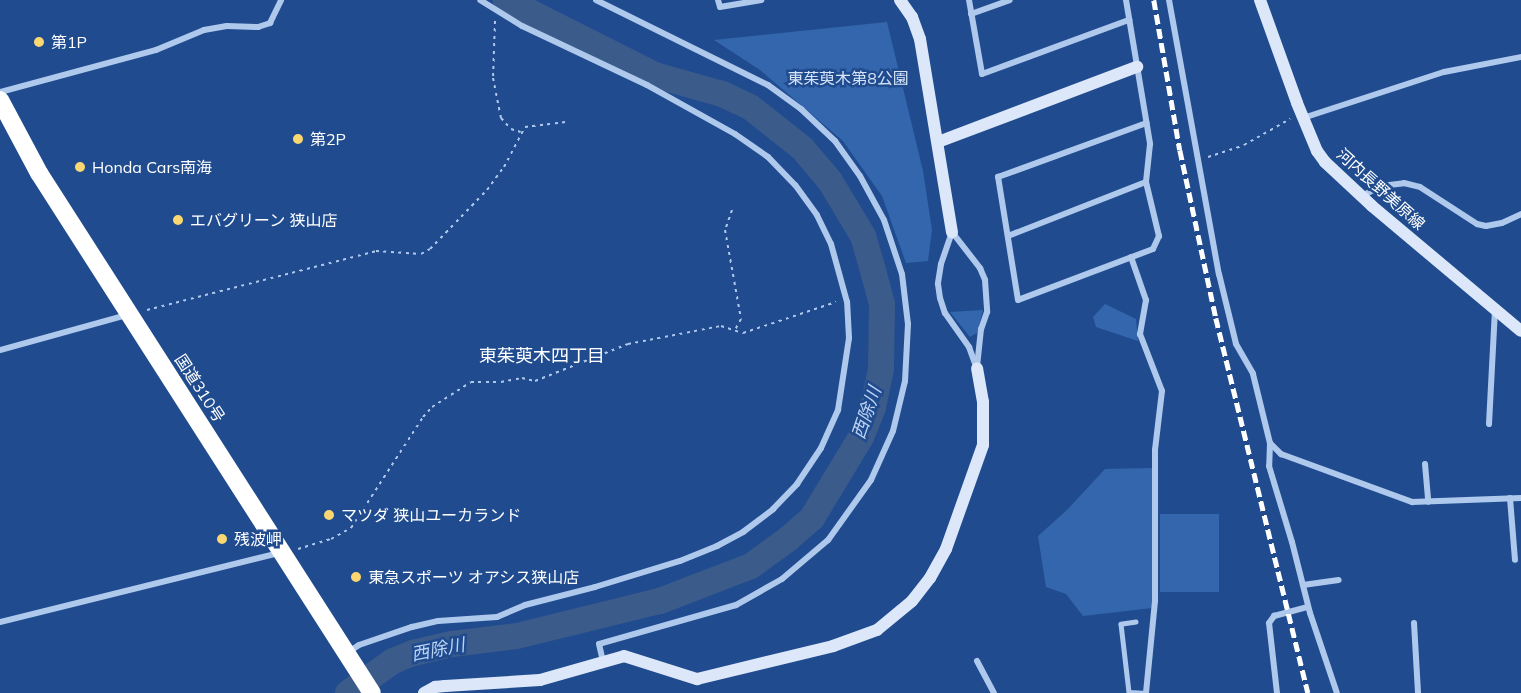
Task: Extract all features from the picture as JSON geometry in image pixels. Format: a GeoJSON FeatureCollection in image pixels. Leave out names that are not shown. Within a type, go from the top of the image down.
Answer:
{"type":"FeatureCollection","features":[{"type":"Feature","properties":{"kind":"highway","name":"国道310号"},"geometry":{"type":"LineString","coordinates":[[0,100],[39,173],[372,693]]}},
{"type":"Feature","properties":{"kind":"street"},"geometry":{"type":"LineString","coordinates":[[0,92],[156,51],[204,30],[227,26],[258,27],[270,23],[281,0]]}},
{"type":"Feature","properties":{"kind":"street"},"geometry":{"type":"LineString","coordinates":[[349,656],[359,645],[412,627],[438,621],[497,617],[525,605],[680,561],[743,532],[773,509],[797,484],[821,448],[838,410],[849,339],[847,302],[838,263],[817,215],[795,185],[768,157],[735,134],[646,84],[522,26],[480,0]]}},
{"type":"Feature","properties":{"kind":"street"},"geometry":{"type":"LineString","coordinates":[[596,0],[768,85],[801,109],[835,141],[860,176],[884,220],[902,274],[908,324],[905,381],[893,431],[872,480],[828,540],[782,579],[747,600],[707,614],[599,644],[603,662]]}},
{"type":"Feature","properties":{"kind":"street"},"geometry":{"type":"LineString","coordinates":[[718,0],[720,7],[761,0]]}},
{"type":"Feature","properties":{"kind":"street"},"geometry":{"type":"LineString","coordinates":[[424,693],[435,687],[540,680],[624,656],[697,679],[833,646],[877,630],[912,601],[938,565],[983,445],[983,402],[977,369],[969,347],[945,313],[940,298],[938,284],[941,264],[952,232],[920,39],[912,17],[900,0]]}},
{"type":"Feature","properties":{"kind":"street"},"geometry":{"type":"LineString","coordinates":[[969,0],[982,74],[1130,20]]}},
{"type":"Feature","properties":{"kind":"street"},"geometry":{"type":"LineString","coordinates":[[971,14],[1010,0]]}},
{"type":"Feature","properties":{"kind":"street"},"geometry":{"type":"LineString","coordinates":[[1126,0],[1150,144],[1146,182],[1159,236],[1153,249],[1017,300],[998,177],[1146,123]]}},
{"type":"Feature","properties":{"kind":"street"},"geometry":{"type":"LineString","coordinates":[[1169,0],[1197,161],[1236,344],[1253,374],[1270,443],[1269,466],[1308,606],[1337,693]]}},
{"type":"Feature","properties":{"kind":"street","name":"河内長野美原線"},"geometry":{"type":"LineString","coordinates":[[1260,0],[1302,116],[1317,151],[1325,162],[1343,181],[1521,331]]}},
{"type":"Feature","properties":{"kind":"street"},"geometry":{"type":"LineString","coordinates":[[1302,116],[1444,72],[1521,57]]}},
{"type":"Feature","properties":{"kind":"street"},"geometry":{"type":"LineString","coordinates":[[938,142],[1137,67]]}},
{"type":"Feature","properties":{"kind":"street"},"geometry":{"type":"LineString","coordinates":[[1008,236],[1146,182]]}},
{"type":"Feature","properties":{"kind":"street"},"geometry":{"type":"LineString","coordinates":[[1362,196],[1381,186],[1404,183],[1420,187],[1477,224],[1486,226],[1502,223],[1521,214]]}},
{"type":"Feature","properties":{"kind":"street"},"geometry":{"type":"LineString","coordinates":[[952,232],[980,268],[985,280],[987,312],[981,329],[977,369]]}},
{"type":"Feature","properties":{"kind":"street"},"geometry":{"type":"LineString","coordinates":[[1131,257],[1146,300],[1140,334],[1162,391],[1155,450],[1155,601],[1147,693]]}},
{"type":"Feature","properties":{"kind":"street"},"geometry":{"type":"LineString","coordinates":[[1489,424],[1495,309]]}},
{"type":"Feature","properties":{"kind":"street"},"geometry":{"type":"LineString","coordinates":[[0,350],[129,314]]}},
{"type":"Feature","properties":{"kind":"street"},"geometry":{"type":"LineString","coordinates":[[1270,443],[1281,454],[1412,502],[1521,498]]}},
{"type":"Feature","properties":{"kind":"street"},"geometry":{"type":"LineString","coordinates":[[1425,464],[1428,502]]}},
{"type":"Feature","properties":{"kind":"street"},"geometry":{"type":"LineString","coordinates":[[1510,498],[1515,560]]}},
{"type":"Feature","properties":{"kind":"street"},"geometry":{"type":"LineString","coordinates":[[0,622],[281,552]]}},
{"type":"Feature","properties":{"kind":"street"},"geometry":{"type":"LineString","coordinates":[[1303,585],[1339,580]]}},
{"type":"Feature","properties":{"kind":"street"},"geometry":{"type":"LineString","coordinates":[[1277,693],[1269,623],[1274,616],[1308,606]]}},
{"type":"Feature","properties":{"kind":"street"},"geometry":{"type":"LineString","coordinates":[[1413,623],[1418,693]]}},
{"type":"Feature","properties":{"kind":"street"},"geometry":{"type":"LineString","coordinates":[[977,661],[994,693]]}},
{"type":"Feature","properties":{"kind":"lane"},"geometry":{"type":"LineString","coordinates":[[1136,622],[1121,624],[1129,692],[1147,693]]}},
{"type":"Feature","properties":{"kind":"path"},"geometry":{"type":"LineString","coordinates":[[495,10],[493,78],[501,118],[511,129],[521,132]]}},
{"type":"Feature","properties":{"kind":"path"},"geometry":{"type":"LineString","coordinates":[[1197,161],[1244,145],[1302,116]]}},
{"type":"Feature","properties":{"kind":"path"},"geometry":{"type":"LineString","coordinates":[[129,314],[376,251],[422,254],[430,249],[487,190],[504,167],[521,132],[531,124],[566,122]]}},
{"type":"Feature","properties":{"kind":"path"},"geometry":{"type":"LineString","coordinates":[[732,210],[725,230],[741,319],[735,330]]}},
{"type":"Feature","properties":{"kind":"path"},"geometry":{"type":"LineString","coordinates":[[281,552],[331,539],[351,528],[432,406],[471,382],[501,382],[522,378],[535,381],[628,344],[721,326],[742,333],[832,302],[847,302]]}},
{"type":"Feature","properties":{"kind":"green space","name":"東茱萸木第8公園"},"geometry":{"type":"Polygon","coordinates":[[[887,22],[923,171],[932,230],[928,261],[906,263],[882,196],[843,141],[760,70],[714,40],[887,22]]]}},
{"type":"Feature","properties":{"kind":"green space"},"geometry":{"type":"Polygon","coordinates":[[[1105,304],[1136,319],[1138,341],[1096,327],[1093,317],[1105,304]]]}},
{"type":"Feature","properties":{"kind":"green space"},"geometry":{"type":"Polygon","coordinates":[[[983,310],[977,333],[970,337],[950,312],[983,310]]]}},
{"type":"Feature","properties":{"kind":"green space"},"geometry":{"type":"Polygon","coordinates":[[[1152,468],[1152,608],[1083,616],[1066,594],[1046,587],[1038,536],[1067,510],[1105,469],[1152,468]]]}},
{"type":"Feature","properties":{"kind":"green space"},"geometry":{"type":"Polygon","coordinates":[[[1160,514],[1219,514],[1219,592],[1160,592],[1160,514]]]}},
{"type":"Feature","properties":{"kind":"waterway","name":"西除川"},"geometry":{"type":"LineString","coordinates":[[348,693],[393,661],[413,653],[452,644],[517,636],[660,601],[751,566],[812,518],[861,437],[873,407],[881,369],[882,304],[872,267],[863,236],[830,181],[802,148],[750,107],[722,94],[655,75],[506,0]]}},
{"type":"Feature","properties":{"kind":"railway"},"geometry":{"type":"LineString","coordinates":[[1154,0],[1180,150],[1216,318],[1308,693]]}},
{"type":"Feature","properties":{"kind":"place","name":"第1P"},"geometry":{"type":"Point","coordinates":[39,42]}},
{"type":"Feature","properties":{"kind":"place","name":"第2P"},"geometry":{"type":"Point","coordinates":[298,139]}},
{"type":"Feature","properties":{"kind":"place","name":"Honda Cars南海"},"geometry":{"type":"Point","coordinates":[80,167]}},
{"type":"Feature","properties":{"kind":"place","name":"エバグリーン 狭山店"},"geometry":{"type":"Point","coordinates":[178,220]}},
{"type":"Feature","properties":{"kind":"place","name":"マツダ 狭山ユーカランド"},"geometry":{"type":"Point","coordinates":[329,515]}},
{"type":"Feature","properties":{"kind":"place","name":"残波岬"},"geometry":{"type":"Point","coordinates":[222,539]}},
{"type":"Feature","properties":{"kind":"place","name":"東急スポーツ オアシス狭山店"},"geometry":{"type":"Point","coordinates":[356,577]}},
{"type":"Feature","properties":{"kind":"district","name":"東茱萸木四丁目"},"geometry":{"type":"Point","coordinates":[542,356]}}]}
